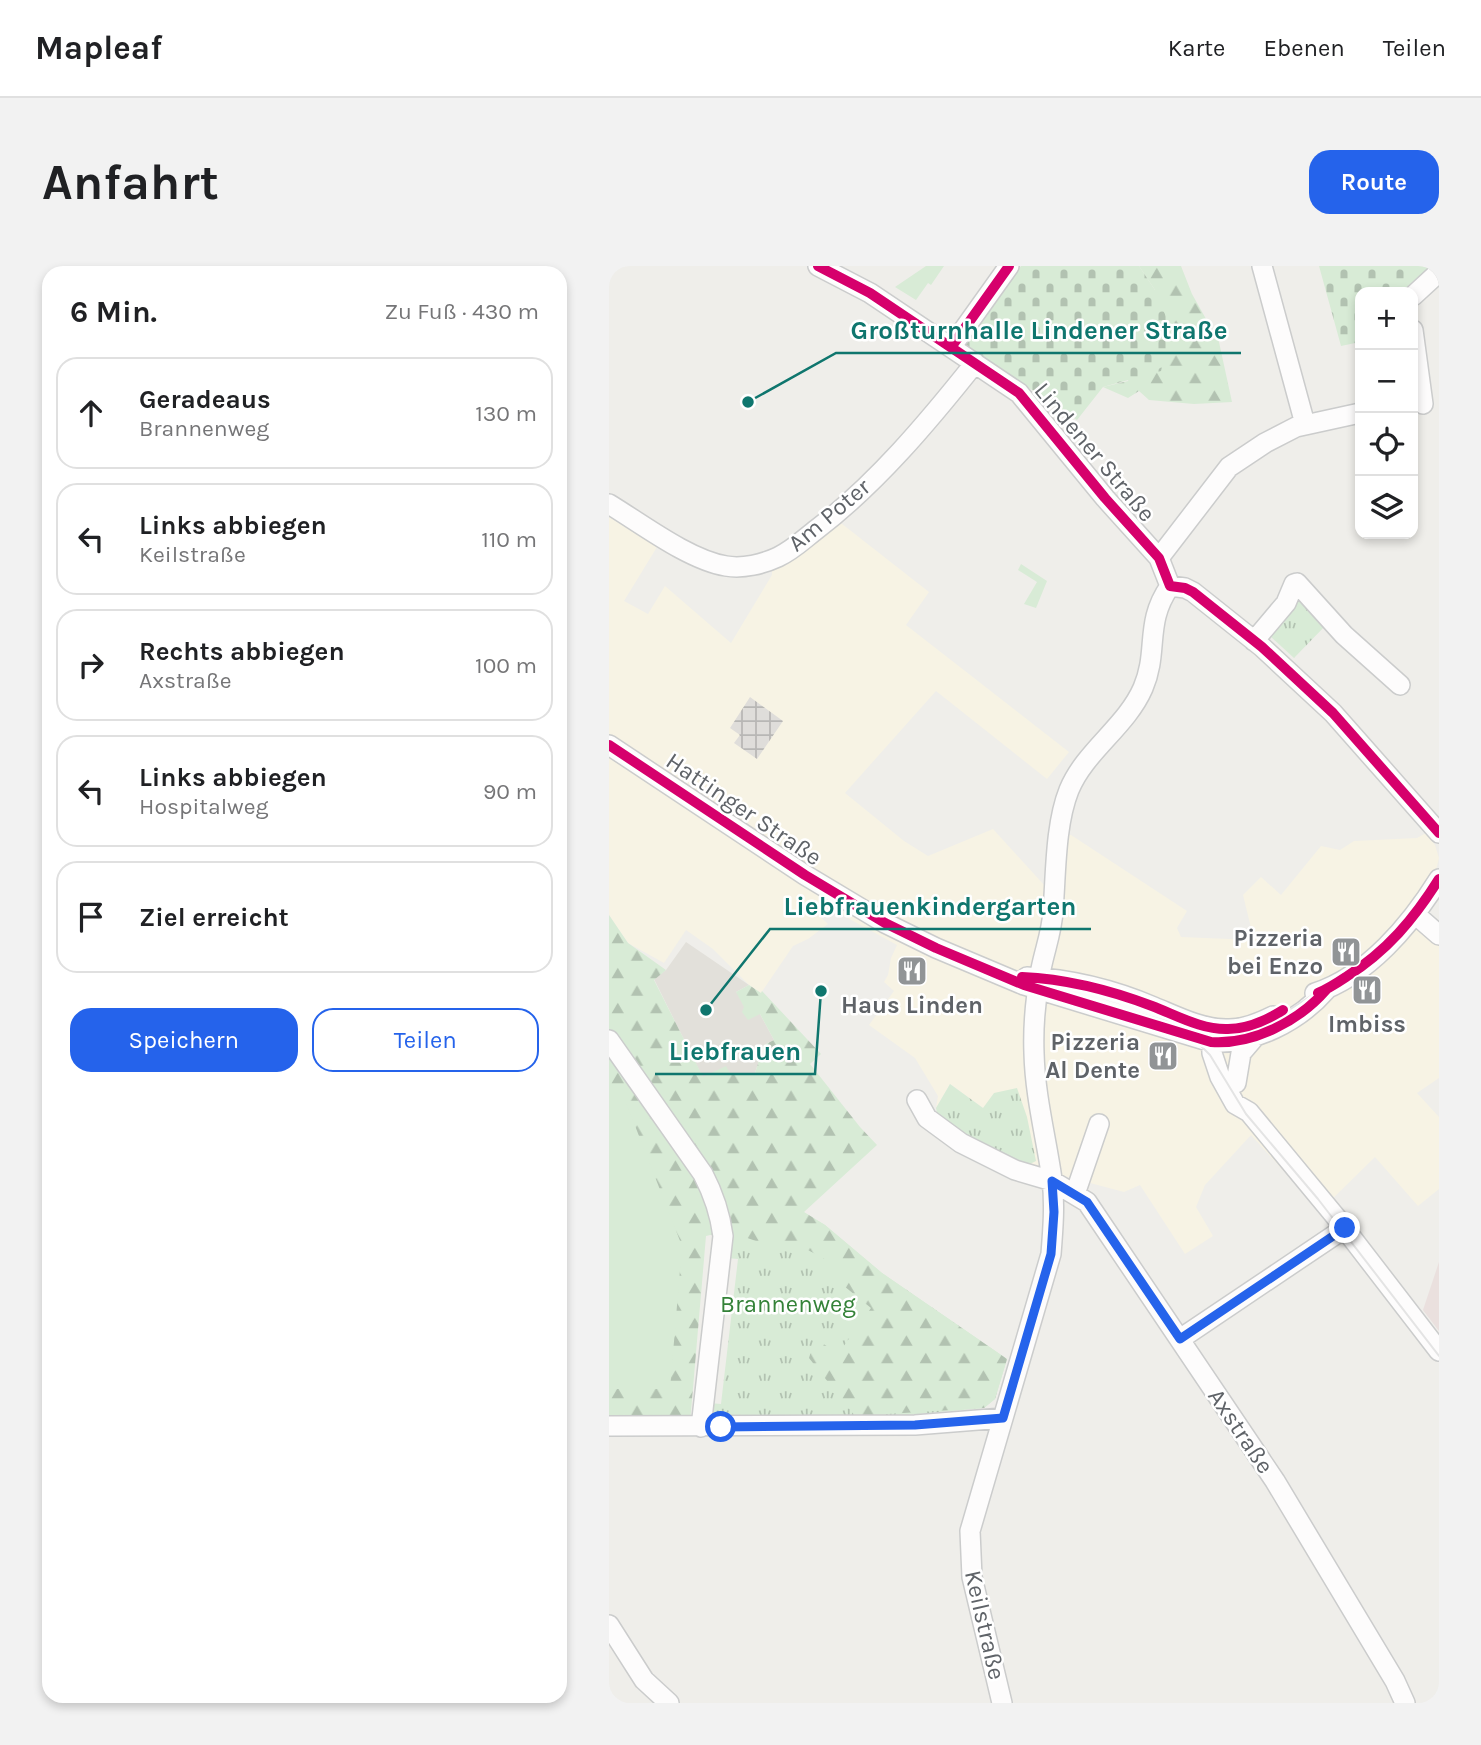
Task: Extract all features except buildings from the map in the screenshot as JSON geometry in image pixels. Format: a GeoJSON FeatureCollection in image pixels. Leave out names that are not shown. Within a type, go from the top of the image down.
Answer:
{"type":"FeatureCollection","features":[{"type":"Feature","properties":{"kind":"street","name":"Lindener Straße"},"geometry":{"type":"LineString","coordinates":[[818,266],[870,293],[1019,393],[1105,498],[1159,558]]}},
{"type":"Feature","properties":{"kind":"street"},"geometry":{"type":"LineString","coordinates":[[952,346],[1009,266]]}},
{"type":"Feature","properties":{"kind":"street"},"geometry":{"type":"LineString","coordinates":[[1262,266],[1305,424]]}},
{"type":"Feature","properties":{"kind":"street"},"geometry":{"type":"LineString","coordinates":[[1418,291],[1439,272]]}},
{"type":"Feature","properties":{"kind":"street"},"geometry":{"type":"LineString","coordinates":[[1416,350],[1425,404]]}},
{"type":"Feature","properties":{"kind":"street","name":"Am Poter"},"geometry":{"type":"LineString","coordinates":[[609,504],[709,561],[740,567],[770,560],[796,546],[845,506],[892,460],[975,363]]}},
{"type":"Feature","properties":{"kind":"street"},"geometry":{"type":"LineString","coordinates":[[1355,414],[1305,424],[1265,443],[1229,467],[1159,558],[1170,586],[1190,589],[1254,641],[1349,729],[1439,833]]}},
{"type":"Feature","properties":{"kind":"street"},"geometry":{"type":"LineString","coordinates":[[1254,641],[1286,603],[1294,584],[1297,583],[1344,635],[1400,685]]}},
{"type":"Feature","properties":{"kind":"street","name":"Keilstraße"},"geometry":{"type":"LineString","coordinates":[[1002,1703],[970,1568],[971,1531],[1051,1254],[1054,1212],[1052,1181],[1035,1082],[1034,1042],[1040,984],[1052,922],[1061,829],[1068,792],[1082,768],[1131,711],[1143,688],[1149,672],[1155,613],[1170,586]]}},
{"type":"Feature","properties":{"kind":"street","name":"Hattinger Straße"},"geometry":{"type":"LineString","coordinates":[[609,745],[805,875],[875,918],[936,948],[1008,977],[1040,984],[1213,1037],[1253,1039],[1315,1003],[1326,990],[1377,955],[1416,915],[1439,879]]}},
{"type":"Feature","properties":{"kind":"street"},"geometry":{"type":"LineString","coordinates":[[1416,915],[1439,935]]}},
{"type":"Feature","properties":{"kind":"street","name":"Hattinger Straße"},"geometry":{"type":"LineString","coordinates":[[1213,1037],[1227,1029],[1254,1024],[1310,995],[1326,990]]}},
{"type":"Feature","properties":{"kind":"street"},"geometry":{"type":"LineString","coordinates":[[1213,1037],[1246,1098],[1249,1112]]}},
{"type":"Feature","properties":{"kind":"street"},"geometry":{"type":"LineString","coordinates":[[1213,1037],[1215,1065],[1235,1104],[1249,1112],[1345,1228],[1439,1351]]}},
{"type":"Feature","properties":{"kind":"street"},"geometry":{"type":"LineString","coordinates":[[1236,1083],[1241,1053],[1253,1039]]}},
{"type":"Feature","properties":{"kind":"street"},"geometry":{"type":"LineString","coordinates":[[609,1040],[703,1174],[721,1216],[723,1236],[701,1427]]}},
{"type":"Feature","properties":{"kind":"street"},"geometry":{"type":"LineString","coordinates":[[917,1100],[927,1118],[961,1143],[1015,1170],[1052,1181]]}},
{"type":"Feature","properties":{"kind":"street"},"geometry":{"type":"LineString","coordinates":[[1075,1194],[1099,1124]]}},
{"type":"Feature","properties":{"kind":"street","name":"Axstraße"},"geometry":{"type":"LineString","coordinates":[[1052,1181],[1087,1202],[1101,1218],[1275,1481],[1395,1681],[1405,1703]]}},
{"type":"Feature","properties":{"kind":"street"},"geometry":{"type":"LineString","coordinates":[[1180,1339],[1345,1228]]}},
{"type":"Feature","properties":{"kind":"street"},"geometry":{"type":"LineString","coordinates":[[609,1426],[915,1425],[1003,1418]]}},
{"type":"Feature","properties":{"kind":"street"},"geometry":{"type":"LineString","coordinates":[[609,1625],[644,1680],[669,1703]]}},
{"type":"Feature","properties":{"kind":"shaded area"},"geometry":{"type":"Polygon","coordinates":[[[609,517],[657,547],[624,601],[648,614],[665,586],[731,643],[772,575],[772,567],[837,520],[929,592],[906,625],[1069,752],[1047,779],[936,691],[845,793],[904,841],[928,856],[993,829],[1045,886],[1039,937],[1066,835],[1071,835],[1187,911],[1177,928],[1181,937],[1254,940],[1243,895],[1261,877],[1281,895],[1321,846],[1340,850],[1354,841],[1417,838],[1426,833],[1435,845],[1439,858],[1436,870],[1421,896],[1439,939],[1439,1078],[1417,1093],[1439,1117],[1439,1189],[1418,1206],[1375,1157],[1320,1211],[1251,1135],[1205,1185],[1196,1207],[1213,1236],[1185,1254],[1140,1185],[1124,1192],[1026,1166],[983,1108],[950,1084],[936,1108],[938,1096],[915,1058],[869,1025],[894,991],[884,982],[897,945],[822,904],[816,913],[828,924],[793,946],[761,993],[749,985],[713,949],[686,930],[664,963],[628,943],[609,915],[609,517]]]}},
{"type":"Feature","properties":{"kind":"shaded area"},"geometry":{"type":"Polygon","coordinates":[[[750,697],[783,721],[757,759],[734,743],[740,735],[730,728],[750,697]]]}},
{"type":"Feature","properties":{"kind":"shaded area"},"geometry":{"type":"Polygon","coordinates":[[[686,942],[749,985],[736,992],[760,1014],[774,1040],[764,1045],[755,1073],[730,1073],[703,1078],[654,979],[666,970],[686,942]]]}},
{"type":"Feature","properties":{"kind":"shaded area"},"geometry":{"type":"Polygon","coordinates":[[[1439,1262],[1439,1331],[1423,1310],[1439,1262]]]}},
{"type":"Feature","properties":{"kind":"green space"},"geometry":{"type":"Polygon","coordinates":[[[926,266],[944,266],[916,300],[895,287],[926,266]]]}},
{"type":"Feature","properties":{"kind":"green space"},"geometry":{"type":"Polygon","coordinates":[[[1021,266],[1139,266],[1155,290],[1171,329],[1161,371],[1103,387],[1077,420],[965,345],[1021,266]]]}},
{"type":"Feature","properties":{"kind":"green space"},"geometry":{"type":"Polygon","coordinates":[[[1139,266],[1181,266],[1192,294],[1219,342],[1232,402],[1194,404],[1149,400],[1139,391],[1128,398],[1103,387],[1128,381],[1155,290],[1139,266]]]}},
{"type":"Feature","properties":{"kind":"green space"},"geometry":{"type":"Polygon","coordinates":[[[1319,266],[1431,266],[1407,287],[1355,287],[1355,343],[1341,346],[1319,266]]]}},
{"type":"Feature","properties":{"kind":"green space"},"geometry":{"type":"Polygon","coordinates":[[[1021,564],[1047,581],[1036,608],[1024,604],[1037,582],[1018,570],[1021,564]]]}},
{"type":"Feature","properties":{"kind":"green space"},"geometry":{"type":"Polygon","coordinates":[[[1295,596],[1328,623],[1294,658],[1269,635],[1295,596]]]}},
{"type":"Feature","properties":{"kind":"green space"},"geometry":{"type":"Polygon","coordinates":[[[609,915],[628,943],[666,970],[654,980],[703,1077],[726,1066],[730,1073],[755,1073],[764,1045],[774,1040],[760,1014],[748,1020],[742,1012],[744,1007],[736,992],[749,985],[761,993],[762,991],[821,1054],[810,1064],[877,1145],[804,1212],[825,1225],[882,1273],[1007,1359],[995,1399],[984,1408],[855,1416],[809,1358],[815,1338],[838,1354],[871,1308],[844,1286],[834,1264],[806,1249],[788,1252],[727,1231],[706,1236],[690,1423],[609,1421],[609,1389],[670,1388],[609,1091],[609,915]]]}},
{"type":"Feature","properties":{"kind":"green space","name":"Brannenweg"},"geometry":{"type":"Polygon","coordinates":[[[609,940],[688,1064],[803,1212],[825,1225],[882,1273],[1007,1359],[995,1399],[984,1408],[907,1415],[712,1415],[709,1403],[721,1404],[738,1259],[727,1258],[609,940]]]}},
{"type":"Feature","properties":{"kind":"green space"},"geometry":{"type":"Polygon","coordinates":[[[950,1084],[983,1108],[994,1093],[1017,1088],[1027,1117],[1036,1161],[1026,1166],[976,1146],[938,1118],[936,1108],[950,1084]]]}},
{"type":"Feature","properties":{"kind":"green space"},"geometry":{"type":"Polygon","coordinates":[[[609,1086],[623,1095],[682,1246],[670,1389],[609,1389],[609,1086]]]}},
{"type":"Feature","properties":{"kind":"tram line"},"geometry":{"type":"LineString","coordinates":[[609,741],[797,866],[914,934],[1020,978],[1205,1032],[1227,1034],[1255,1029],[1342,976],[1399,930],[1439,873]]}},
{"type":"Feature","properties":{"kind":"tram line"},"geometry":{"type":"LineString","coordinates":[[1178,1032],[1196,1041],[1210,1055],[1246,1114],[1318,1199],[1439,1356]]}},
{"type":"Feature","properties":{"kind":"cycle path"},"geometry":{"type":"LineString","coordinates":[[818,266],[870,293],[1019,393],[1105,498],[1159,558],[1170,586],[1193,592],[1262,647],[1333,713],[1439,833]]}},
{"type":"Feature","properties":{"kind":"cycle path"},"geometry":{"type":"LineString","coordinates":[[952,346],[1009,266]]}},
{"type":"Feature","properties":{"kind":"cycle path"},"geometry":{"type":"LineString","coordinates":[[609,745],[805,875],[885,923],[1024,985],[1211,1042],[1243,1040],[1274,1029],[1303,1012],[1326,990]]}},
{"type":"Feature","properties":{"kind":"cycle path"},"geometry":{"type":"LineString","coordinates":[[1318,993],[1361,967],[1387,945],[1420,908],[1439,879]]}},
{"type":"Feature","properties":{"kind":"cycle path"},"geometry":{"type":"LineString","coordinates":[[1022,977],[1055,980],[1104,990],[1199,1025],[1218,1029],[1250,1026],[1283,1010]]}},
{"type":"Feature","properties":{"kind":"place","name":"Großturnhalle Lindener Straße"},"geometry":{"type":"Point","coordinates":[748,402]}},
{"type":"Feature","properties":{"kind":"place","name":"Pizzeria bei Enzo"},"geometry":{"type":"Point","coordinates":[1346,952]}},
{"type":"Feature","properties":{"kind":"place","name":"Haus Linden"},"geometry":{"type":"Point","coordinates":[912,971]}},
{"type":"Feature","properties":{"kind":"place","name":"Imbiss"},"geometry":{"type":"Point","coordinates":[1367,990]}},
{"type":"Feature","properties":{"kind":"place","name":"Liebfrauen"},"geometry":{"type":"Point","coordinates":[821,991]}},
{"type":"Feature","properties":{"kind":"place","name":"Liebfrauenkindergarten"},"geometry":{"type":"Point","coordinates":[706,1010]}},
{"type":"Feature","properties":{"kind":"place","name":"Pizzeria Al Dente"},"geometry":{"type":"Point","coordinates":[1163,1056]}},
{"type":"Feature","properties":{"kind":"route"},"geometry":{"type":"LineString","coordinates":[[721,1427],[915,1425],[1003,1418],[1051,1254],[1054,1212],[1052,1181],[1087,1202],[1101,1218],[1180,1339],[1345,1228]]}}]}
